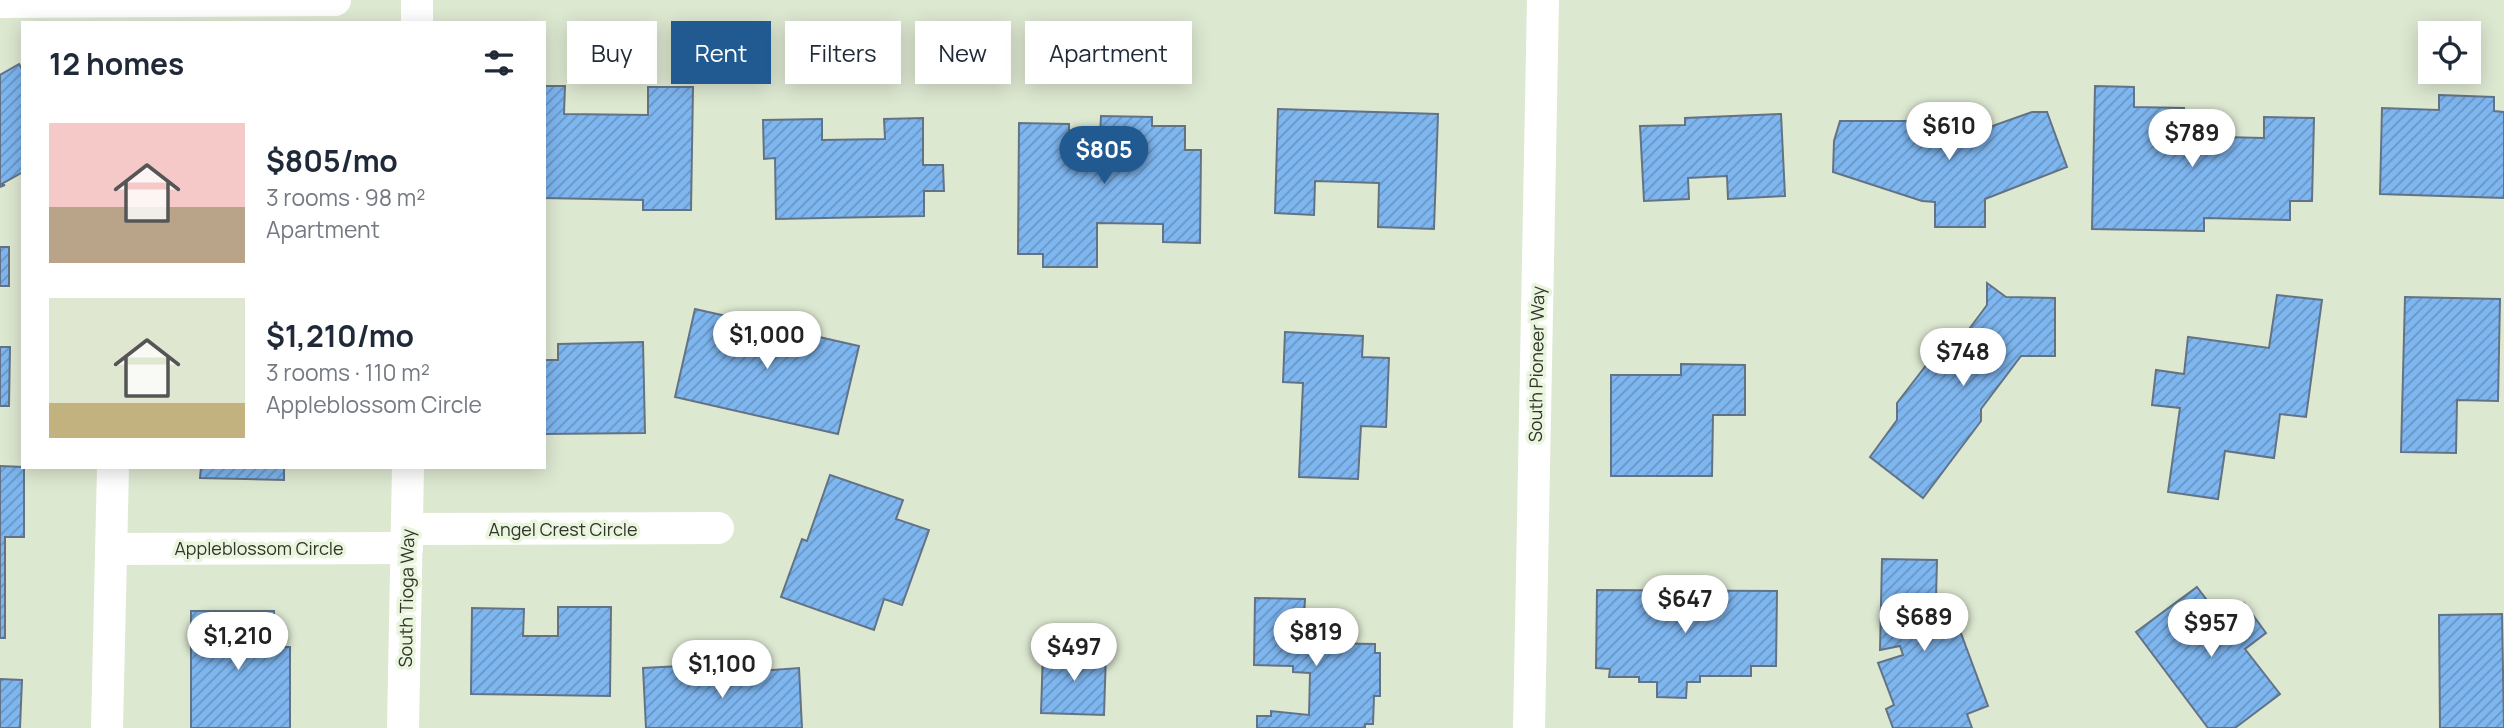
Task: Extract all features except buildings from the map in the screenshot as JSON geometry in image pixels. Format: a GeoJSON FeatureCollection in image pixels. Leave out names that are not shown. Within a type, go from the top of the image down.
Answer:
{"type":"FeatureCollection","features":[{"type":"Feature","properties":{"kind":"street"},"geometry":{"type":"LineString","coordinates":[[0,2],[335,0]]}},
{"type":"Feature","properties":{"kind":"street"},"geometry":{"type":"LineString","coordinates":[[417,0],[417,21]]}},
{"type":"Feature","properties":{"kind":"street","name":"South Pioneer Way"},"geometry":{"type":"LineString","coordinates":[[1529,728],[1543,0]]}},
{"type":"Feature","properties":{"kind":"street"},"geometry":{"type":"LineString","coordinates":[[107,728],[113,469]]}},
{"type":"Feature","properties":{"kind":"street","name":"South Tioga Way"},"geometry":{"type":"LineString","coordinates":[[403,728],[408,469]]}},
{"type":"Feature","properties":{"kind":"street","name":"Angel Crest Circle"},"geometry":{"type":"LineString","coordinates":[[407,538],[718,528]]}},
{"type":"Feature","properties":{"kind":"street","name":"Appleblossom Circle"},"geometry":{"type":"LineString","coordinates":[[111,548],[407,538]]}}]}
